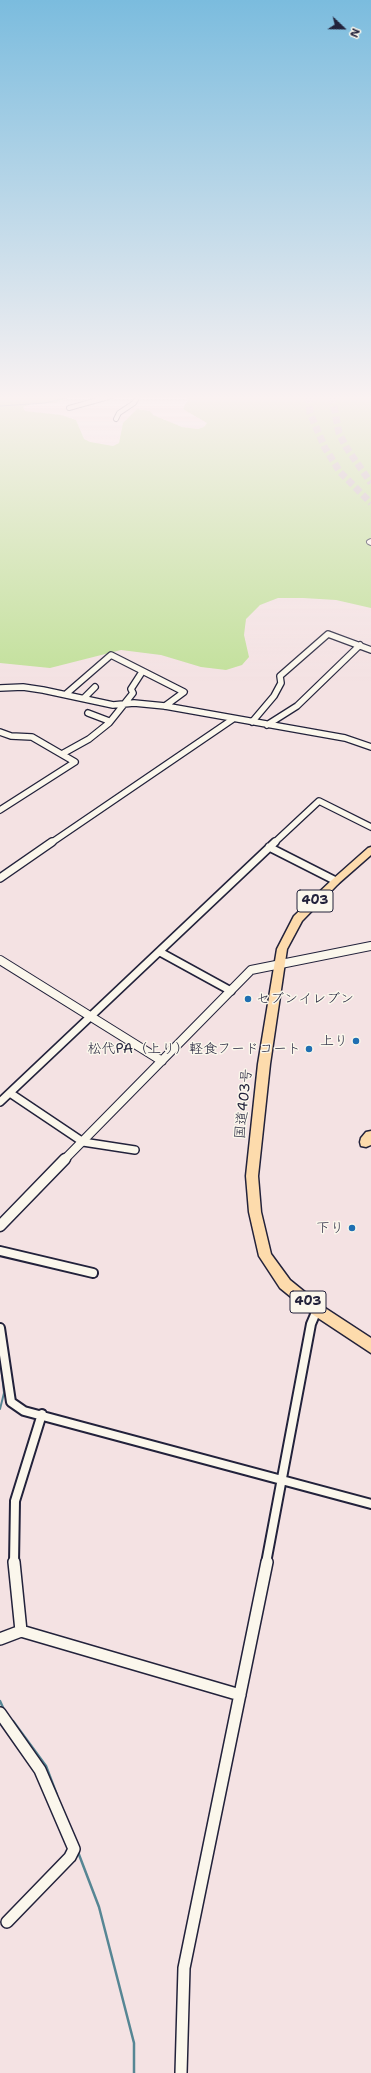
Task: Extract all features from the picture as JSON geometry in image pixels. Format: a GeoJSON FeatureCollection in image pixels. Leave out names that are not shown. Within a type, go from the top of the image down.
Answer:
{"type":"FeatureCollection","features":[{"type":"Feature","properties":{"kind":"highway","name":"国道403号"},"geometry":{"type":"LineString","coordinates":[[371,850],[298,918],[282,949],[264,1064],[252,1176],[255,1212],[265,1256],[285,1284],[316,1310],[371,1346]]}},
{"type":"Feature","properties":{"kind":"street"},"geometry":{"type":"LineString","coordinates":[[252,722],[269,704],[277,691],[281,683],[280,676],[328,634],[371,650]]}},
{"type":"Feature","properties":{"kind":"street"},"geometry":{"type":"LineString","coordinates":[[267,725],[297,706],[360,645]]}},
{"type":"Feature","properties":{"kind":"street"},"geometry":{"type":"LineString","coordinates":[[66,694],[111,655],[184,692],[165,706]]}},
{"type":"Feature","properties":{"kind":"street"},"geometry":{"type":"LineString","coordinates":[[62,754],[89,739],[109,723],[123,704],[133,694],[131,689],[142,672]]}},
{"type":"Feature","properties":{"kind":"street"},"geometry":{"type":"LineString","coordinates":[[0,688],[22,687],[66,694],[113,705],[134,703],[165,706],[344,738],[371,747]]}},
{"type":"Feature","properties":{"kind":"street"},"geometry":{"type":"LineString","coordinates":[[84,698],[95,687]]}},
{"type":"Feature","properties":{"kind":"street"},"geometry":{"type":"LineString","coordinates":[[88,713],[109,721]]}},
{"type":"Feature","properties":{"kind":"street"},"geometry":{"type":"LineString","coordinates":[[0,878],[233,719]]}},
{"type":"Feature","properties":{"kind":"street"},"geometry":{"type":"LineString","coordinates":[[0,732],[7,736],[32,737],[76,762],[0,810]]}},
{"type":"Feature","properties":{"kind":"street"},"geometry":{"type":"LineString","coordinates":[[0,741],[7,736]]}},
{"type":"Feature","properties":{"kind":"street"},"geometry":{"type":"LineString","coordinates":[[0,1102],[92,1018],[269,847],[319,801],[371,826]]}},
{"type":"Feature","properties":{"kind":"street"},"geometry":{"type":"LineString","coordinates":[[269,847],[336,881]]}},
{"type":"Feature","properties":{"kind":"street"},"geometry":{"type":"LineString","coordinates":[[0,1226],[251,970],[266,966],[279,966],[371,946]]}},
{"type":"Feature","properties":{"kind":"street"},"geometry":{"type":"LineString","coordinates":[[160,952],[231,991]]}},
{"type":"Feature","properties":{"kind":"street"},"geometry":{"type":"LineString","coordinates":[[0,960],[162,1061]]}},
{"type":"Feature","properties":{"kind":"street"},"geometry":{"type":"LineString","coordinates":[[10,1093],[84,1142],[135,1150]]}},
{"type":"Feature","properties":{"kind":"street"},"geometry":{"type":"LineString","coordinates":[[0,1251],[93,1273]]}},
{"type":"Feature","properties":{"kind":"street"},"geometry":{"type":"LineString","coordinates":[[181,2073],[184,1968],[283,1481],[311,1324],[316,1310]]}},
{"type":"Feature","properties":{"kind":"street"},"geometry":{"type":"LineString","coordinates":[[0,1328],[11,1402],[24,1411],[42,1414],[371,1504]]}},
{"type":"Feature","properties":{"kind":"street"},"geometry":{"type":"LineString","coordinates":[[21,1631],[14,1562],[15,1501],[42,1414]]}},
{"type":"Feature","properties":{"kind":"street"},"geometry":{"type":"LineString","coordinates":[[0,1639],[21,1631],[240,1695]]}},
{"type":"Feature","properties":{"kind":"street"},"geometry":{"type":"LineString","coordinates":[[0,1713],[40,1770],[74,1849],[70,1856],[7,1922]]}},
{"type":"Feature","properties":{"kind":"green space"},"geometry":{"type":"Polygon","coordinates":[[[0,493],[371,493],[371,608],[336,600],[303,598],[278,598],[260,605],[246,619],[244,635],[249,657],[242,665],[226,670],[201,667],[161,655],[121,650],[50,668],[0,663],[0,493]]]}},
{"type":"Feature","properties":{"kind":"waterway"},"geometry":{"type":"LineString","coordinates":[[0,1358],[4,1393],[0,1409]]}},
{"type":"Feature","properties":{"kind":"waterway"},"geometry":{"type":"LineString","coordinates":[[0,1701],[4,1710]]}},
{"type":"Feature","properties":{"kind":"waterway"},"geometry":{"type":"LineString","coordinates":[[13,1721],[46,1766],[57,1795]]}},
{"type":"Feature","properties":{"kind":"waterway"},"geometry":{"type":"LineString","coordinates":[[78,1852],[99,1907],[134,2043],[134,2073]]}},
{"type":"Feature","properties":{"kind":"tunnel"},"geometry":{"type":"LineString","coordinates":[[361,493],[371,503]]}},
{"type":"Feature","properties":{"kind":"place","name":"セブンイレブン"},"geometry":{"type":"Point","coordinates":[248,999]}},
{"type":"Feature","properties":{"kind":"place","name":"上り"},"geometry":{"type":"Point","coordinates":[356,1041]}},
{"type":"Feature","properties":{"kind":"place","name":"松代PA（上り）軽食フードコート"},"geometry":{"type":"Point","coordinates":[309,1049]}},
{"type":"Feature","properties":{"kind":"place","name":"下り"},"geometry":{"type":"Point","coordinates":[352,1228]}}]}
